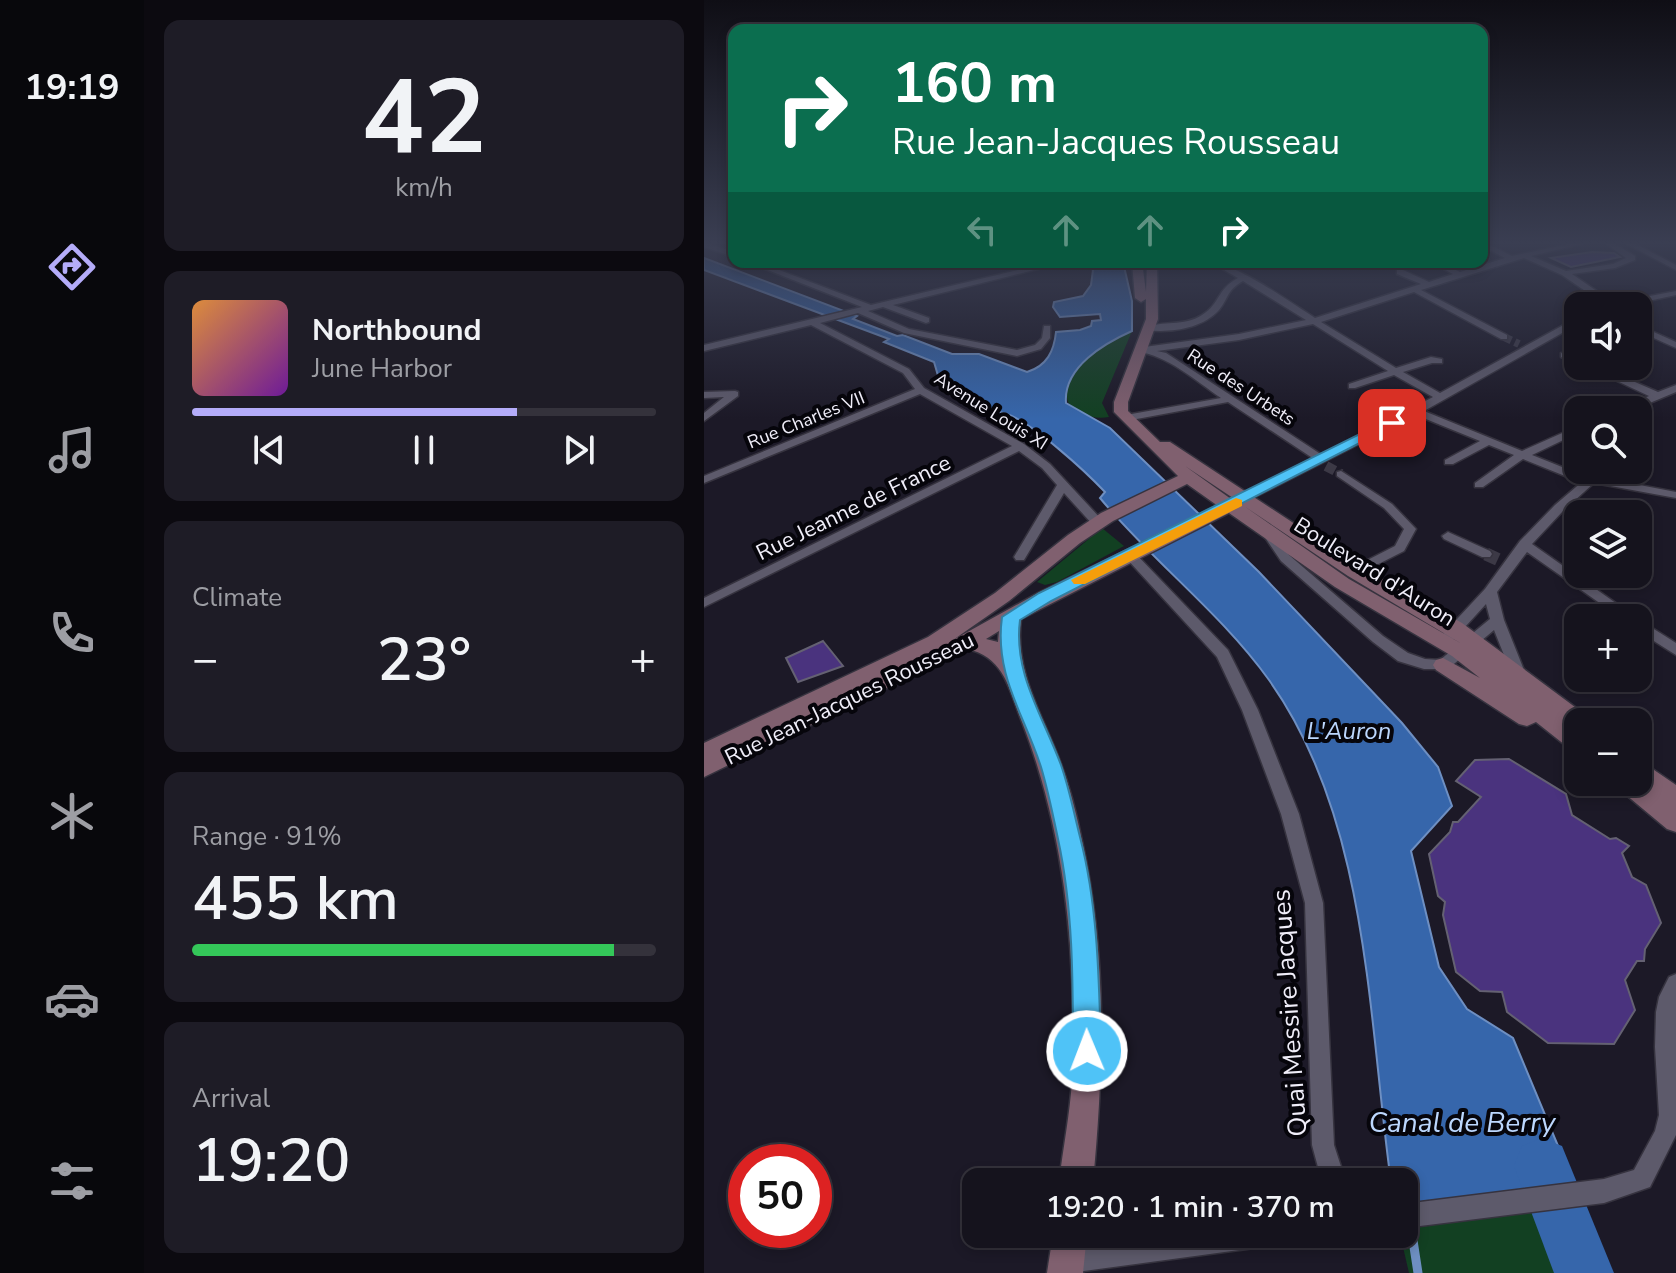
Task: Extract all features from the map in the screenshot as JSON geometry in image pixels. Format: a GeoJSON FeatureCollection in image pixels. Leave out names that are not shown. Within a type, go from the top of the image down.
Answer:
{"type":"FeatureCollection","features":[{"type":"Feature","properties":{"kind":"main road"},"geometry":{"type":"LineString","coordinates":[[1142,300],[1150,324]]}},
{"type":"Feature","properties":{"kind":"main road"},"geometry":{"type":"LineString","coordinates":[[1132,424],[1121,412],[1121,402],[1150,324],[1151,300]]}},
{"type":"Feature","properties":{"kind":"main road","name":"Boulevard d'Auron"},"geometry":{"type":"LineString","coordinates":[[1132,424],[1188,477],[1238,498],[1266,531],[1342,583],[1454,645]]}},
{"type":"Feature","properties":{"kind":"main road","name":"Boulevard d'Auron"},"geometry":{"type":"LineString","coordinates":[[1132,424],[1238,498],[1355,572],[1454,645]]}},
{"type":"Feature","properties":{"kind":"main road","name":"Rue Jean-Jacques Rousseau"},"geometry":{"type":"LineString","coordinates":[[987,634],[1024,579],[1103,520],[1188,477]]}},
{"type":"Feature","properties":{"kind":"main road","name":"Rue Jean-Jacques Rousseau"},"geometry":{"type":"LineString","coordinates":[[704,768],[987,634],[1045,597],[1238,498]]}},
{"type":"Feature","properties":{"kind":"main road"},"geometry":{"type":"LineString","coordinates":[[1024,579],[1032,591],[1045,597]]}},
{"type":"Feature","properties":{"kind":"main road","name":"Rue Jean-Jacques Rousseau"},"geometry":{"type":"LineString","coordinates":[[704,753],[926,647],[987,634],[1024,579]]}},
{"type":"Feature","properties":{"kind":"main road"},"geometry":{"type":"LineString","coordinates":[[987,634],[1011,668],[1055,782],[1070,842],[1084,950],[1087,1081],[1078,1168]]}},
{"type":"Feature","properties":{"kind":"main road"},"geometry":{"type":"LineString","coordinates":[[1454,645],[1519,675],[1564,710]]}},
{"type":"Feature","properties":{"kind":"main road"},"geometry":{"type":"LineString","coordinates":[[1454,645],[1564,732]]}},
{"type":"Feature","properties":{"kind":"main road"},"geometry":{"type":"LineString","coordinates":[[1454,645],[1564,738]]}},
{"type":"Feature","properties":{"kind":"main road"},"geometry":{"type":"LineString","coordinates":[[1652,779],[1676,798]]}},
{"type":"Feature","properties":{"kind":"main road"},"geometry":{"type":"LineString","coordinates":[[1644,796],[1676,822]]}},
{"type":"Feature","properties":{"kind":"street"},"geometry":{"type":"LineString","coordinates":[[851,300],[871,308]]}},
{"type":"Feature","properties":{"kind":"street"},"geometry":{"type":"LineString","coordinates":[[704,348],[903,300]]}},
{"type":"Feature","properties":{"kind":"street"},"geometry":{"type":"LineString","coordinates":[[1141,348],[1188,327],[1221,300]]}},
{"type":"Feature","properties":{"kind":"street"},"geometry":{"type":"LineString","coordinates":[[1281,300],[1394,372],[1440,397]]}},
{"type":"Feature","properties":{"kind":"street"},"geometry":{"type":"LineString","coordinates":[[1141,348],[1224,340],[1315,321],[1382,300]]}},
{"type":"Feature","properties":{"kind":"street"},"geometry":{"type":"LineString","coordinates":[[1435,300],[1504,337]]}},
{"type":"Feature","properties":{"kind":"street"},"geometry":{"type":"LineString","coordinates":[[884,305],[926,320]]}},
{"type":"Feature","properties":{"kind":"street"},"geometry":{"type":"LineString","coordinates":[[856,311],[907,331],[1017,353],[1038,347],[1046,338],[1047,328]]}},
{"type":"Feature","properties":{"kind":"street","name":"Avenue Louis XI"},"geometry":{"type":"LineString","coordinates":[[812,322],[906,371],[921,390],[1020,446],[1103,520]]}},
{"type":"Feature","properties":{"kind":"street"},"geometry":{"type":"LineString","coordinates":[[1150,324],[1188,327]]}},
{"type":"Feature","properties":{"kind":"street"},"geometry":{"type":"LineString","coordinates":[[1238,498],[1321,462],[1416,411],[1523,346],[1564,327]]}},
{"type":"Feature","properties":{"kind":"street"},"geometry":{"type":"LineString","coordinates":[[1652,334],[1676,345]]}},
{"type":"Feature","properties":{"kind":"street","name":"Rue des Urbets"},"geometry":{"type":"LineString","coordinates":[[1141,348],[1163,355],[1321,462]]}},
{"type":"Feature","properties":{"kind":"street"},"geometry":{"type":"LineString","coordinates":[[1352,386],[1431,360],[1439,361]]}},
{"type":"Feature","properties":{"kind":"street"},"geometry":{"type":"LineString","coordinates":[[1622,380],[1658,396]]}},
{"type":"Feature","properties":{"kind":"street"},"geometry":{"type":"LineString","coordinates":[[1652,398],[1676,388]]}},
{"type":"Feature","properties":{"kind":"street","name":"Rue Charles VII"},"geometry":{"type":"LineString","coordinates":[[704,480],[921,390]]}},
{"type":"Feature","properties":{"kind":"street"},"geometry":{"type":"LineString","coordinates":[[704,395],[735,394],[704,418]]}},
{"type":"Feature","properties":{"kind":"street"},"geometry":{"type":"LineString","coordinates":[[1132,424],[1230,399]]}},
{"type":"Feature","properties":{"kind":"street"},"geometry":{"type":"LineString","coordinates":[[1416,411],[1564,471]]}},
{"type":"Feature","properties":{"kind":"street"},"geometry":{"type":"LineString","coordinates":[[1479,485],[1522,455],[1564,436]]}},
{"type":"Feature","properties":{"kind":"street"},"geometry":{"type":"LineString","coordinates":[[1449,462],[1489,441]]}},
{"type":"Feature","properties":{"kind":"street","name":"Rue Jeanne de France"},"geometry":{"type":"LineString","coordinates":[[704,603],[1020,446]]}},
{"type":"Feature","properties":{"kind":"street"},"geometry":{"type":"LineString","coordinates":[[1341,474],[1388,506],[1410,529],[1400,548],[1355,572]]}},
{"type":"Feature","properties":{"kind":"street"},"geometry":{"type":"LineString","coordinates":[[1454,645],[1490,592],[1504,562],[1587,484]]}},
{"type":"Feature","properties":{"kind":"street"},"geometry":{"type":"LineString","coordinates":[[1608,484],[1676,495]]}},
{"type":"Feature","properties":{"kind":"street"},"geometry":{"type":"LineString","coordinates":[[1020,557],[1063,485]]}},
{"type":"Feature","properties":{"kind":"street","name":"Boulevard d'Auron"},"geometry":{"type":"LineString","coordinates":[[1266,531],[1285,558],[1403,657],[1424,664],[1454,645]]}},
{"type":"Feature","properties":{"kind":"street"},"geometry":{"type":"LineString","coordinates":[[1448,536],[1486,554]]}},
{"type":"Feature","properties":{"kind":"street"},"geometry":{"type":"LineString","coordinates":[[1524,544],[1610,604]]}},
{"type":"Feature","properties":{"kind":"street","name":"Quai Messire Jacques"},"geometry":{"type":"LineString","coordinates":[[1135,553],[1223,654],[1250,710],[1290,814],[1314,903],[1323,1145],[1330,1168]]}},
{"type":"Feature","properties":{"kind":"street"},"geometry":{"type":"LineString","coordinates":[[1490,592],[1497,620],[1519,675]]}},
{"type":"Feature","properties":{"kind":"street"},"geometry":{"type":"LineString","coordinates":[[1454,645],[1497,620]]}},
{"type":"Feature","properties":{"kind":"street"},"geometry":{"type":"LineString","coordinates":[[1652,634],[1676,650]]}},
{"type":"Feature","properties":{"kind":"street"},"geometry":{"type":"LineString","coordinates":[[1418,1214],[1604,1191],[1642,1179],[1670,1119],[1665,1024],[1673,987]]}},
{"type":"Feature","properties":{"kind":"street"},"geometry":{"type":"LineString","coordinates":[[1067,1256],[1140,1248]]}},
{"type":"Feature","properties":{"kind":"green space"},"geometry":{"type":"Polygon","coordinates":[[[1132,331],[1102,403],[1109,417],[1094,417],[1070,406],[1068,387],[1080,367],[1107,342],[1132,331]]]}},
{"type":"Feature","properties":{"kind":"green space"},"geometry":{"type":"Polygon","coordinates":[[[1102,528],[1124,546],[1057,582],[1045,585],[1037,582],[1102,528]]]}},
{"type":"Feature","properties":{"kind":"green space"},"geometry":{"type":"Polygon","coordinates":[[[1576,1189],[1611,1273],[1409,1273],[1403,1248],[1418,1248],[1418,1206],[1576,1189]]]}},
{"type":"Feature","properties":{"kind":"water"},"geometry":{"type":"Polygon","coordinates":[[[786,300],[816,300],[897,336],[903,335],[952,354],[979,354],[1027,372],[1040,366],[1048,357],[1056,332],[1080,330],[1091,326],[1092,321],[1101,320],[1100,314],[1060,317],[1053,307],[1054,302],[1132,300],[1132,331],[1098,350],[1078,368],[1071,378],[1066,403],[1110,428],[1259,572],[1402,723],[1438,767],[1452,806],[1411,851],[1439,967],[1467,1009],[1513,1038],[1576,1189],[1418,1206],[1418,1168],[1389,1168],[1369,988],[1345,857],[1327,794],[1302,735],[1269,680],[1208,609],[1120,521],[1100,498],[1105,492],[1072,461],[1018,419],[977,407],[981,402],[978,397],[939,379],[934,362],[884,342],[889,339],[786,300]]]}},
{"type":"Feature","properties":{"kind":"building"},"geometry":{"type":"Polygon","coordinates":[[[823,641],[843,666],[798,682],[786,658],[823,641]]]}},
{"type":"Feature","properties":{"kind":"building"},"geometry":{"type":"Polygon","coordinates":[[[1509,759],[1564,793],[1572,815],[1610,839],[1616,838],[1629,846],[1622,853],[1632,877],[1646,885],[1661,923],[1645,949],[1644,961],[1637,961],[1625,980],[1635,1010],[1614,1044],[1548,1043],[1507,1012],[1502,992],[1480,991],[1456,972],[1443,915],[1445,902],[1438,896],[1429,854],[1450,832],[1453,822],[1458,822],[1481,797],[1456,781],[1475,760],[1509,759]]]}},
{"type":"Feature","properties":{"kind":"waterway"},"geometry":{"type":"LineString","coordinates":[[1542,1166],[1584,1273]]}},
{"type":"Feature","properties":{"kind":"waterway"},"geometry":{"type":"LineString","coordinates":[[1414,1248],[1418,1273]]}},
{"type":"Feature","properties":{"kind":"tunnel"},"geometry":{"type":"LineString","coordinates":[[1504,337],[1519,344]]}},
{"type":"Feature","properties":{"kind":"tunnel"},"geometry":{"type":"LineString","coordinates":[[1326,466],[1341,474]]}},
{"type":"Feature","properties":{"kind":"tunnel"},"geometry":{"type":"LineString","coordinates":[[1486,554],[1499,560]]}},
{"type":"Feature","properties":{"kind":"slow traffic"},"geometry":{"type":"LineString","coordinates":[[1079,580],[1236,503]]}},
{"type":"Feature","properties":{"kind":"route"},"geometry":{"type":"LineString","coordinates":[[1087,1051],[1086,962],[1070,842],[1051,767],[1011,668],[1008,640],[1011,617],[1392,423]]}},
{"type":"Feature","properties":{"kind":"water label","name":"L'Auron"},"geometry":{"type":"Point","coordinates":[1349,731]}},
{"type":"Feature","properties":{"kind":"water label","name":"Canal de Berry"},"geometry":{"type":"Point","coordinates":[1462,1122]}}]}
